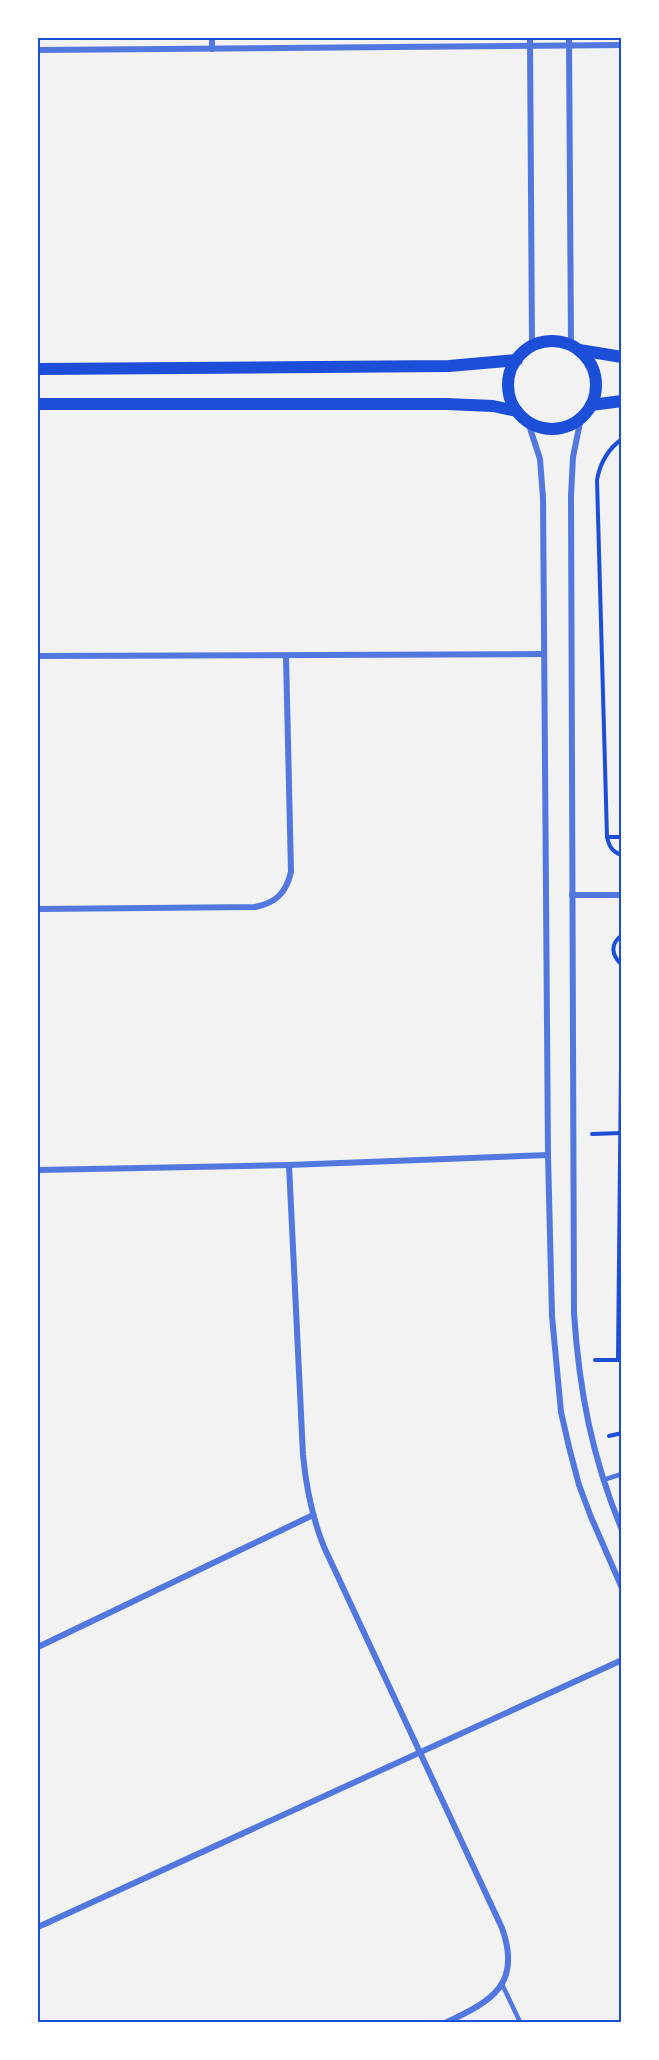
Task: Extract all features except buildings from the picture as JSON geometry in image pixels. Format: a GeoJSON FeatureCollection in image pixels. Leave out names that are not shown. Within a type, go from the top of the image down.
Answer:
{"type":"FeatureCollection","features":[{"type":"Feature","properties":{"kind":"main road"},"geometry":{"type":"LineString","coordinates":[[575,347],[592,367],[596,379],[596,392],[591,405],[581,418],[568,426],[555,429],[528,422],[517,411],[508,385],[510,372],[517,360],[532,346],[559,341],[575,347],[621,357]]}},
{"type":"Feature","properties":{"kind":"main road"},"geometry":{"type":"LineString","coordinates":[[38,369],[449,366],[517,360]]}},
{"type":"Feature","properties":{"kind":"main road"},"geometry":{"type":"LineString","coordinates":[[591,405],[621,401]]}},
{"type":"Feature","properties":{"kind":"main road"},"geometry":{"type":"LineString","coordinates":[[38,404],[446,404],[493,406],[517,411]]}},
{"type":"Feature","properties":{"kind":"street"},"geometry":{"type":"LineString","coordinates":[[212,38],[212,49]]}},
{"type":"Feature","properties":{"kind":"street"},"geometry":{"type":"LineString","coordinates":[[530,38],[532,346]]}},
{"type":"Feature","properties":{"kind":"street"},"geometry":{"type":"LineString","coordinates":[[569,38],[575,347]]}},
{"type":"Feature","properties":{"kind":"street"},"geometry":{"type":"LineString","coordinates":[[38,50],[621,45]]}},
{"type":"Feature","properties":{"kind":"street"},"geometry":{"type":"LineString","coordinates":[[581,418],[573,457],[571,496],[573,1270],[577,1360],[589,1433],[621,1530]]}},
{"type":"Feature","properties":{"kind":"street"},"geometry":{"type":"LineString","coordinates":[[528,422],[540,459],[543,478],[548,1155],[552,1316],[561,1412],[579,1485],[621,1588]]}},
{"type":"Feature","properties":{"kind":"street"},"geometry":{"type":"LineString","coordinates":[[38,656],[544,654]]}},
{"type":"Feature","properties":{"kind":"street"},"geometry":{"type":"LineString","coordinates":[[38,909],[255,907],[268,904],[280,897],[288,886],[291,872],[286,656]]}},
{"type":"Feature","properties":{"kind":"street"},"geometry":{"type":"LineString","coordinates":[[572,895],[621,895]]}},
{"type":"Feature","properties":{"kind":"street"},"geometry":{"type":"LineString","coordinates":[[38,1170],[289,1165],[548,1155]]}},
{"type":"Feature","properties":{"kind":"street"},"geometry":{"type":"LineString","coordinates":[[289,1165],[303,1455],[308,1496],[313,1515],[324,1546],[508,1947],[508,1966],[502,1984],[490,2000],[447,2022]]}},
{"type":"Feature","properties":{"kind":"street"},"geometry":{"type":"LineString","coordinates":[[38,1647],[313,1515]]}},
{"type":"Feature","properties":{"kind":"street"},"geometry":{"type":"LineString","coordinates":[[38,1927],[621,1660]]}},
{"type":"Feature","properties":{"kind":"lane"},"geometry":{"type":"LineString","coordinates":[[603,1480],[621,1474]]}},
{"type":"Feature","properties":{"kind":"lane"},"geometry":{"type":"LineString","coordinates":[[502,1984],[520,2022]]}},
{"type":"Feature","properties":{"kind":"path"},"geometry":{"type":"LineString","coordinates":[[621,438],[604,459],[597,480],[607,837],[609,846],[621,855]]}},
{"type":"Feature","properties":{"kind":"path"},"geometry":{"type":"LineString","coordinates":[[607,837],[621,837]]}},
{"type":"Feature","properties":{"kind":"path"},"geometry":{"type":"LineString","coordinates":[[618,1360],[621,965],[615,959],[612,951],[614,942],[621,935]]}},
{"type":"Feature","properties":{"kind":"path"},"geometry":{"type":"LineString","coordinates":[[572,1134],[620,1134]]}}]}
